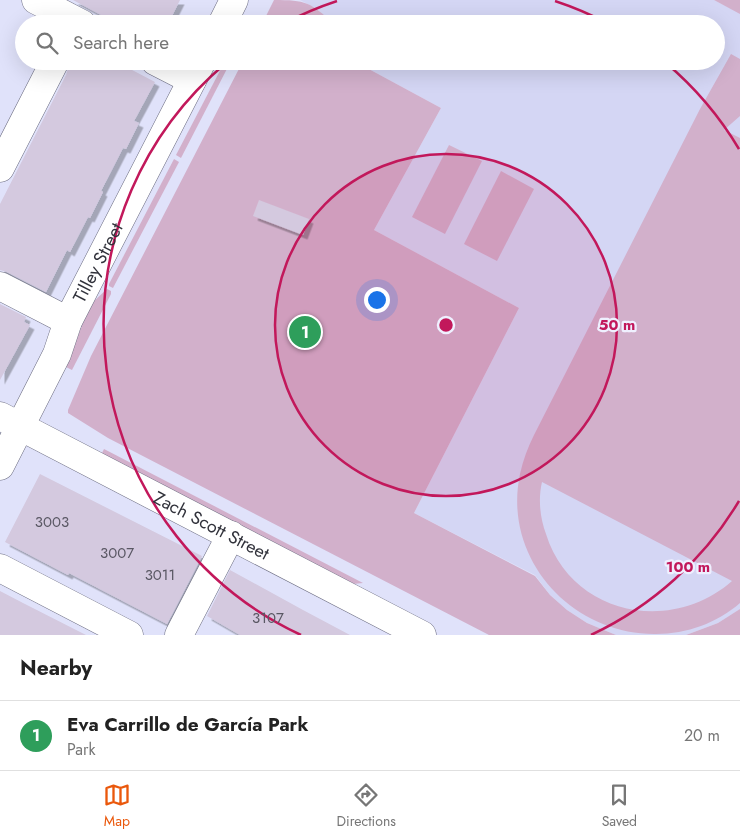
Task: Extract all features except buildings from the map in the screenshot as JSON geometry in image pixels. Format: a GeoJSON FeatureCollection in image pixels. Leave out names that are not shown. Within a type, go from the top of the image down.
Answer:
{"type":"FeatureCollection","features":[{"type":"Feature","properties":{"kind":"street"},"geometry":{"type":"LineString","coordinates":[[36,0],[63,15]]}},
{"type":"Feature","properties":{"kind":"street"},"geometry":{"type":"LineString","coordinates":[[226,15],[234,0]]}},
{"type":"Feature","properties":{"kind":"street"},"geometry":{"type":"LineString","coordinates":[[0,168],[50,70]]}},
{"type":"Feature","properties":{"kind":"street","name":"Tilley Street"},"geometry":{"type":"LineString","coordinates":[[0,466],[10,421],[57,354],[68,321],[197,71]]}},
{"type":"Feature","properties":{"kind":"street"},"geometry":{"type":"LineString","coordinates":[[0,286],[68,321]]}},
{"type":"Feature","properties":{"kind":"street","name":"Zach Scott Street"},"geometry":{"type":"LineString","coordinates":[[10,421],[231,535],[383,626],[422,635]]}},
{"type":"Feature","properties":{"kind":"street"},"geometry":{"type":"LineString","coordinates":[[179,635],[231,535]]}},
{"type":"Feature","properties":{"kind":"street"},"geometry":{"type":"LineString","coordinates":[[0,568],[129,635]]}},
{"type":"Feature","properties":{"kind":"shaded area"},"geometry":{"type":"Polygon","coordinates":[[[274,0],[301,2],[313,7],[324,15],[266,15],[274,0]]]}},
{"type":"Feature","properties":{"kind":"shaded area"},"geometry":{"type":"Polygon","coordinates":[[[300,0],[714,0],[740,13],[740,609],[736,612],[718,623],[686,635],[616,635],[587,623],[567,610],[550,595],[535,575],[414,513],[519,308],[374,230],[441,108],[371,70],[725,70],[725,15],[324,15],[300,0]]]}},
{"type":"Feature","properties":{"kind":"shaded area"},"geometry":{"type":"Polygon","coordinates":[[[714,0],[740,0],[740,14],[714,0]]]}},
{"type":"Feature","properties":{"kind":"shaded area"},"geometry":{"type":"Polygon","coordinates":[[[731,54],[740,59],[740,116],[724,130],[740,138],[740,603],[722,616],[701,626],[679,632],[656,634],[625,631],[597,621],[571,606],[550,586],[533,562],[522,535],[517,505],[520,474],[534,435],[700,109],[722,70],[725,70],[725,65],[731,54]],[[542,482],[540,508],[546,534],[559,561],[577,583],[600,599],[626,608],[653,611],[681,608],[708,598],[732,581],[542,482]]]}},
{"type":"Feature","properties":{"kind":"shaded area"},"geometry":{"type":"Polygon","coordinates":[[[220,70],[226,70],[181,158],[176,155],[220,70]]]}},
{"type":"Feature","properties":{"kind":"shaded area"},"geometry":{"type":"Polygon","coordinates":[[[238,70],[371,70],[441,108],[374,230],[519,308],[414,513],[535,576],[550,595],[567,610],[587,623],[616,635],[489,635],[108,438],[68,413],[91,356],[238,70]]]}},
{"type":"Feature","properties":{"kind":"shaded area"},"geometry":{"type":"Polygon","coordinates":[[[449,145],[482,161],[445,234],[412,217],[449,145]]]}},
{"type":"Feature","properties":{"kind":"shaded area"},"geometry":{"type":"Polygon","coordinates":[[[174,159],[179,162],[113,288],[109,284],[174,159]]]}},
{"type":"Feature","properties":{"kind":"shaded area"},"geometry":{"type":"Polygon","coordinates":[[[501,171],[534,189],[497,261],[464,244],[501,171]]]}},
{"type":"Feature","properties":{"kind":"shaded area"},"geometry":{"type":"Polygon","coordinates":[[[107,289],[111,291],[111,294],[72,370],[66,367],[84,320],[93,302],[107,289]]]}},
{"type":"Feature","properties":{"kind":"shaded area"},"geometry":{"type":"Polygon","coordinates":[[[104,449],[363,583],[353,584],[101,455],[104,449]]]}},
{"type":"Feature","properties":{"kind":"shaded area"},"geometry":{"type":"Polygon","coordinates":[[[740,609],[740,635],[686,635],[718,623],[740,609]]]}},
{"type":"Feature","properties":{"kind":"place","name":"Eva Carrillo de García Park"},"geometry":{"type":"Point","coordinates":[305,332]}}]}
